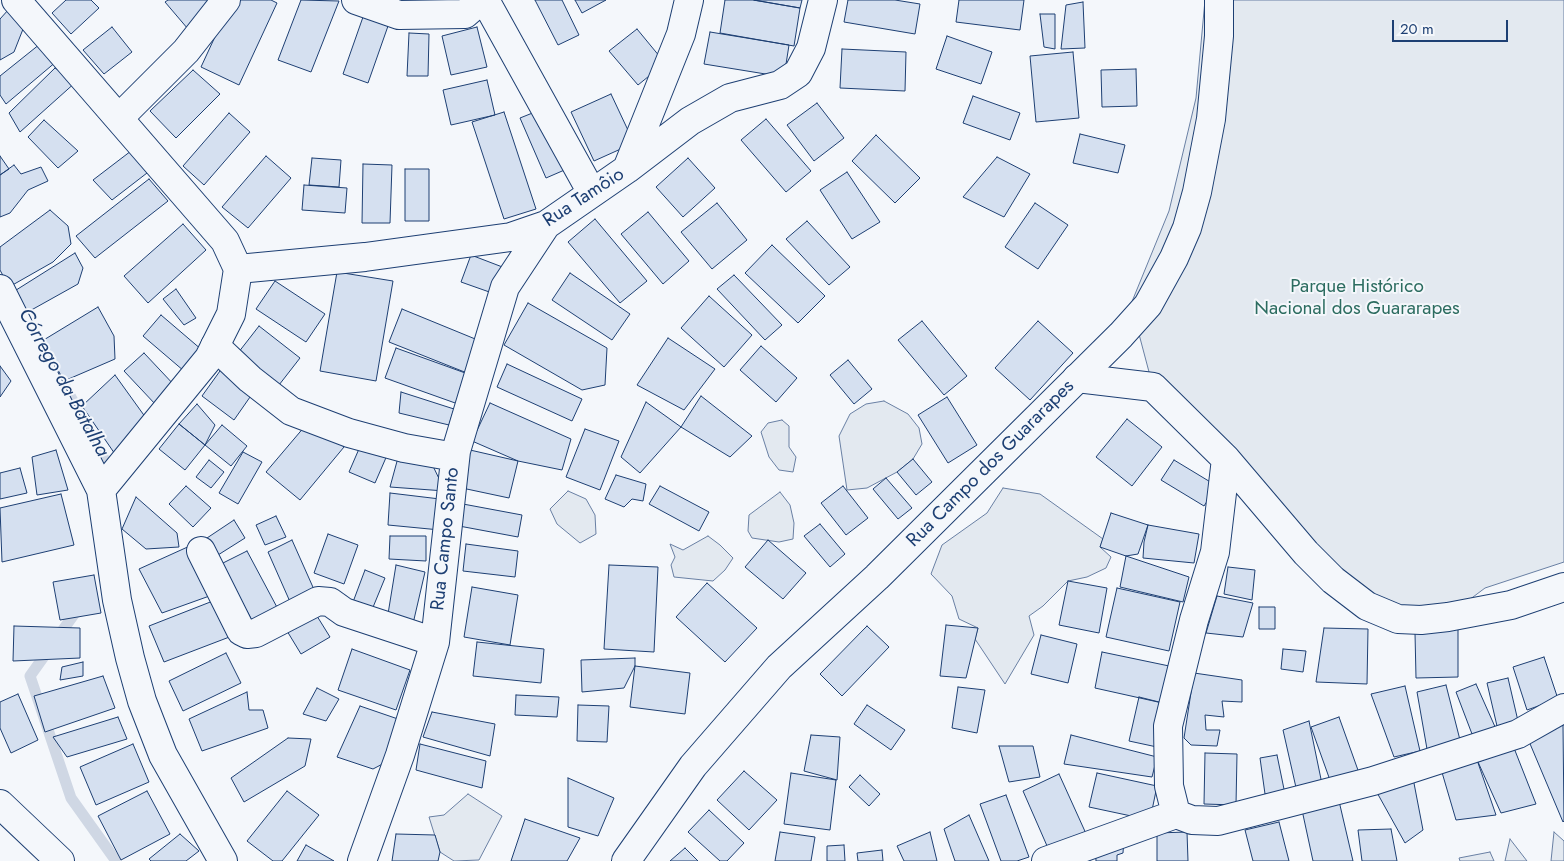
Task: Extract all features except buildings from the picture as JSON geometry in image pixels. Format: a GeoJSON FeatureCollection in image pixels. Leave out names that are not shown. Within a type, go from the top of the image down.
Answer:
{"type":"FeatureCollection","features":[{"type":"Feature","properties":{"kind":"street"},"geometry":{"type":"LineString","coordinates":[[16,0],[226,241],[238,269],[231,314],[209,358],[101,490]]}},
{"type":"Feature","properties":{"kind":"street"},"geometry":{"type":"LineString","coordinates":[[119,118],[186,50],[226,0]]}},
{"type":"Feature","properties":{"kind":"street"},"geometry":{"type":"LineString","coordinates":[[356,0],[399,15],[465,14],[483,0],[592,193]]}},
{"type":"Feature","properties":{"kind":"street"},"geometry":{"type":"LineString","coordinates":[[627,169],[681,34],[689,0]]}},
{"type":"Feature","properties":{"kind":"street","name":"Rua Tamôio"},"geometry":{"type":"LineString","coordinates":[[238,269],[365,257],[511,237],[546,225],[627,169],[690,121],[730,98],[780,85],[798,73],[811,48],[823,0]]}},
{"type":"Feature","properties":{"kind":"street","name":"Rua Campo dos Guararapes"},"geometry":{"type":"LineString","coordinates":[[626,861],[693,766],[779,667],[877,577],[1148,305],[1174,258],[1187,228],[1211,119],[1219,36],[1219,0]]}},
{"type":"Feature","properties":{"kind":"street","name":"Rua Campo Santo"},"geometry":{"type":"LineString","coordinates":[[362,861],[400,755],[435,642],[455,457],[505,287],[546,225]]}},
{"type":"Feature","properties":{"kind":"street"},"geometry":{"type":"LineString","coordinates":[[0,289],[101,490],[117,600],[142,701],[163,755],[222,861]]}},
{"type":"Feature","properties":{"kind":"street"},"geometry":{"type":"LineString","coordinates":[[215,346],[250,379],[291,411],[349,433],[404,448],[455,457]]}},
{"type":"Feature","properties":{"kind":"street"},"geometry":{"type":"LineString","coordinates":[[1077,378],[1153,388],[1226,459],[1306,553],[1333,580],[1367,606],[1398,618],[1421,620],[1483,612],[1564,586]]}},
{"type":"Feature","properties":{"kind":"street"},"geometry":{"type":"LineString","coordinates":[[1176,814],[1169,786],[1168,726],[1194,620],[1215,552],[1226,459]]}},
{"type":"Feature","properties":{"kind":"street"},"geometry":{"type":"LineString","coordinates":[[201,550],[242,631],[247,634],[256,633],[318,601],[330,602],[344,612],[435,642]]}},
{"type":"Feature","properties":{"kind":"street"},"geometry":{"type":"LineString","coordinates":[[1046,861],[1176,814],[1192,820],[1218,821],[1373,781],[1518,734],[1564,708]]}},
{"type":"Feature","properties":{"kind":"street"},"geometry":{"type":"LineString","coordinates":[[0,804],[60,861]]}},
{"type":"Feature","properties":{"kind":"green space","name":"Parque Histórico Nacional dos Guararapes"},"geometry":{"type":"Polygon","coordinates":[[[1205,0],[1564,0],[1564,562],[1485,588],[1449,615],[1390,604],[1347,586],[1153,387],[1131,304],[1169,211],[1196,98],[1205,0]]]}},
{"type":"Feature","properties":{"kind":"green space"},"geometry":{"type":"Polygon","coordinates":[[[884,401],[908,414],[919,428],[922,444],[913,459],[897,472],[867,488],[847,490],[839,436],[850,414],[866,404],[884,401]]]}},
{"type":"Feature","properties":{"kind":"green space"},"geometry":{"type":"Polygon","coordinates":[[[782,420],[789,426],[789,447],[796,457],[793,472],[779,470],[769,457],[761,432],[768,423],[782,420]]]}},
{"type":"Feature","properties":{"kind":"green space"},"geometry":{"type":"Polygon","coordinates":[[[1003,488],[1040,494],[1103,539],[1100,547],[1111,557],[1106,568],[1087,577],[1068,581],[1043,606],[1029,616],[1034,635],[1005,684],[975,639],[978,628],[959,619],[952,596],[931,574],[942,545],[987,513],[1003,488]]]}},
{"type":"Feature","properties":{"kind":"green space"},"geometry":{"type":"Polygon","coordinates":[[[568,491],[586,499],[595,515],[596,534],[580,543],[557,524],[550,509],[568,491]]]}},
{"type":"Feature","properties":{"kind":"green space"},"geometry":{"type":"Polygon","coordinates":[[[780,492],[790,505],[794,523],[793,539],[779,542],[752,538],[748,531],[749,515],[780,492]]]}},
{"type":"Feature","properties":{"kind":"green space"},"geometry":{"type":"Polygon","coordinates":[[[708,536],[733,558],[725,570],[713,581],[674,577],[671,565],[675,557],[670,544],[683,550],[708,536]]]}},
{"type":"Feature","properties":{"kind":"green space"},"geometry":{"type":"Polygon","coordinates":[[[468,794],[502,816],[479,860],[454,861],[440,852],[429,817],[444,815],[468,794]]]}},
{"type":"Feature","properties":{"kind":"green space"},"geometry":{"type":"Polygon","coordinates":[[[1554,832],[1564,841],[1564,861],[1551,861],[1554,832]]]}},
{"type":"Feature","properties":{"kind":"green space"},"geometry":{"type":"Polygon","coordinates":[[[1510,839],[1527,861],[1505,861],[1510,839]]]}},
{"type":"Feature","properties":{"kind":"green space"},"geometry":{"type":"Polygon","coordinates":[[[1490,852],[1494,861],[1460,861],[1459,858],[1490,852]]]}},
{"type":"Feature","properties":{"kind":"waterway","name":"Córrego da Batalha"},"geometry":{"type":"LineString","coordinates":[[44,347],[109,468]]}},
{"type":"Feature","properties":{"kind":"waterway","name":"Córrego da Batalha"},"geometry":{"type":"LineString","coordinates":[[80,606],[30,676],[71,798],[116,861]]}}]}
